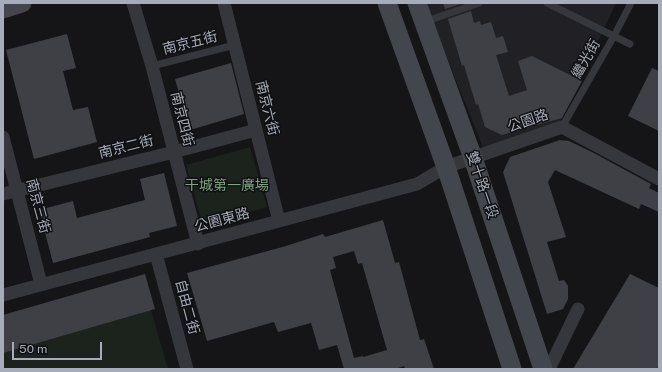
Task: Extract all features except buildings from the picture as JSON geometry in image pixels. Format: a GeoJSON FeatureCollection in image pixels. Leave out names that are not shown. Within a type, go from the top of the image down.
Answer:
{"type":"FeatureCollection","features":[{"type":"Feature","properties":{"kind":"main road"},"geometry":{"type":"LineString","coordinates":[[3,9],[22,3]]}},
{"type":"Feature","properties":{"kind":"main road","name":"雙十路一段"},"geometry":{"type":"LineString","coordinates":[[387,3],[446,167],[512,369]]}},
{"type":"Feature","properties":{"kind":"main road","name":"雙十路一段"},"geometry":{"type":"LineString","coordinates":[[417,3],[473,158],[543,369]]}},
{"type":"Feature","properties":{"kind":"street","name":"南京四街"},"geometry":{"type":"LineString","coordinates":[[133,3],[152,66],[198,244]]}},
{"type":"Feature","properties":{"kind":"street","name":"南京六街"},"geometry":{"type":"LineString","coordinates":[[224,3],[279,221]]}},
{"type":"Feature","properties":{"kind":"street","name":"公園路"},"geometry":{"type":"LineString","coordinates":[[446,167],[562,127],[659,179]]}},
{"type":"Feature","properties":{"kind":"street","name":"南京二街"},"geometry":{"type":"LineString","coordinates":[[3,194],[174,152],[256,130]]}},
{"type":"Feature","properties":{"kind":"street","name":"南京三街"},"geometry":{"type":"LineString","coordinates":[[3,137],[42,284]]}},
{"type":"Feature","properties":{"kind":"street","name":"公園東路"},"geometry":{"type":"LineString","coordinates":[[3,295],[198,244],[417,184],[446,167]]}},
{"type":"Feature","properties":{"kind":"street","name":"自由二街"},"geometry":{"type":"LineString","coordinates":[[156,254],[187,369]]}},
{"type":"Feature","properties":{"kind":"street"},"geometry":{"type":"LineString","coordinates":[[549,369],[578,309]]}},
{"type":"Feature","properties":{"kind":"lane"},"geometry":{"type":"LineString","coordinates":[[424,22],[479,3]]}},
{"type":"Feature","properties":{"kind":"lane"},"geometry":{"type":"LineString","coordinates":[[547,3],[630,44]]}},
{"type":"Feature","properties":{"kind":"lane","name":"繼光街"},"geometry":{"type":"LineString","coordinates":[[562,127],[631,3]]}},
{"type":"Feature","properties":{"kind":"lane","name":"南京五街"},"geometry":{"type":"LineString","coordinates":[[152,66],[235,45]]}},
{"type":"Feature","properties":{"kind":"shaded area"},"geometry":{"type":"Polygon","coordinates":[[[425,3],[616,3],[560,122],[484,150],[425,3]]]}},
{"type":"Feature","properties":{"kind":"green space","name":"干城第一廣場"},"geometry":{"type":"Polygon","coordinates":[[[250,147],[267,207],[203,226],[186,165],[250,147]]]}},
{"type":"Feature","properties":{"kind":"green space"},"geometry":{"type":"Polygon","coordinates":[[[150,307],[168,369],[3,369],[3,347],[150,307]]]}}]}
